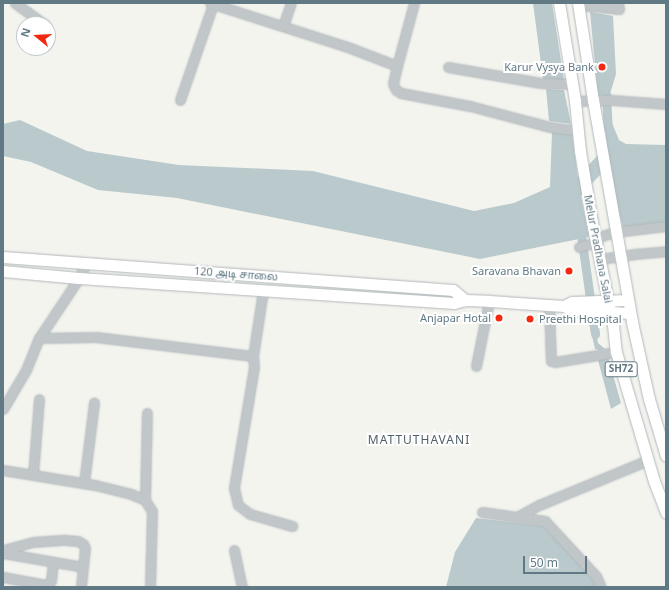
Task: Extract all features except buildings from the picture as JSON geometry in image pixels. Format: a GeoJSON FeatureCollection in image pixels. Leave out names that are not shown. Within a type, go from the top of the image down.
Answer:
{"type":"FeatureCollection","features":[{"type":"Feature","properties":{"kind":"main road","name":"Melur Pradhana Salai"},"geometry":{"type":"LineString","coordinates":[[559,3],[568,85],[575,101],[575,130],[580,151],[594,241],[600,259],[610,312],[612,352],[666,510]]}},
{"type":"Feature","properties":{"kind":"main road","name":"Melur Pradhana Salai"},"geometry":{"type":"LineString","coordinates":[[578,4],[596,100],[600,140],[612,216],[630,313],[649,399],[666,456]]}},
{"type":"Feature","properties":{"kind":"main road","name":"120 அடி சாலை"},"geometry":{"type":"LineString","coordinates":[[3,257],[453,290],[465,300]]}},
{"type":"Feature","properties":{"kind":"main road","name":"120 அடி சாலை"},"geometry":{"type":"LineString","coordinates":[[3,271],[79,278],[454,303],[465,300],[489,300],[564,306],[572,310],[608,300],[628,300]]}},
{"type":"Feature","properties":{"kind":"main road","name":"120 அடி சாலை"},"geometry":{"type":"LineString","coordinates":[[589,306],[610,312],[630,313]]}},
{"type":"Feature","properties":{"kind":"street"},"geometry":{"type":"LineString","coordinates":[[15,3],[33,16]]}},
{"type":"Feature","properties":{"kind":"street"},"geometry":{"type":"LineString","coordinates":[[180,100],[212,3],[238,7],[283,26],[345,46],[397,66]]}},
{"type":"Feature","properties":{"kind":"street"},"geometry":{"type":"LineString","coordinates":[[283,26],[291,3]]}},
{"type":"Feature","properties":{"kind":"street"},"geometry":{"type":"LineString","coordinates":[[414,3],[393,84],[396,90],[401,93],[470,106],[550,128],[575,130]]}},
{"type":"Feature","properties":{"kind":"street"},"geometry":{"type":"LineString","coordinates":[[578,4],[590,6],[615,6]]}},
{"type":"Feature","properties":{"kind":"street"},"geometry":{"type":"LineString","coordinates":[[448,67],[541,83],[568,85]]}},
{"type":"Feature","properties":{"kind":"street"},"geometry":{"type":"LineString","coordinates":[[575,101],[612,100],[666,104]]}},
{"type":"Feature","properties":{"kind":"street"},"geometry":{"type":"LineString","coordinates":[[578,247],[615,232],[666,226]]}},
{"type":"Feature","properties":{"kind":"street"},"geometry":{"type":"LineString","coordinates":[[600,259],[666,251]]}},
{"type":"Feature","properties":{"kind":"street"},"geometry":{"type":"LineString","coordinates":[[3,409],[26,370],[39,338],[79,278],[86,263]]}},
{"type":"Feature","properties":{"kind":"street"},"geometry":{"type":"LineString","coordinates":[[263,291],[253,356],[254,366],[234,488],[238,505],[250,514],[292,526]]}},
{"type":"Feature","properties":{"kind":"street"},"geometry":{"type":"LineString","coordinates":[[476,366],[489,300]]}},
{"type":"Feature","properties":{"kind":"street"},"geometry":{"type":"LineString","coordinates":[[548,305],[551,361],[556,362],[612,352]]}},
{"type":"Feature","properties":{"kind":"street"},"geometry":{"type":"LineString","coordinates":[[39,338],[96,337],[253,356]]}},
{"type":"Feature","properties":{"kind":"street"},"geometry":{"type":"LineString","coordinates":[[33,475],[39,399]]}},
{"type":"Feature","properties":{"kind":"street"},"geometry":{"type":"LineString","coordinates":[[84,483],[94,403]]}},
{"type":"Feature","properties":{"kind":"street"},"geometry":{"type":"LineString","coordinates":[[147,413],[145,500],[152,511],[150,587]]}},
{"type":"Feature","properties":{"kind":"street"},"geometry":{"type":"LineString","coordinates":[[517,517],[539,505],[648,460]]}},
{"type":"Feature","properties":{"kind":"street"},"geometry":{"type":"LineString","coordinates":[[3,470],[84,483],[131,494],[145,500]]}},
{"type":"Feature","properties":{"kind":"street"},"geometry":{"type":"LineString","coordinates":[[482,512],[545,521],[596,576],[601,587]]}},
{"type":"Feature","properties":{"kind":"street"},"geometry":{"type":"LineString","coordinates":[[3,550],[33,542],[65,540],[78,541],[83,544],[85,548],[81,587]]}},
{"type":"Feature","properties":{"kind":"street"},"geometry":{"type":"LineString","coordinates":[[234,550],[242,587]]}},
{"type":"Feature","properties":{"kind":"street"},"geometry":{"type":"LineString","coordinates":[[3,553],[53,563],[83,567]]}},
{"type":"Feature","properties":{"kind":"street"},"geometry":{"type":"LineString","coordinates":[[3,577],[46,585],[51,581],[53,563]]}},
{"type":"Feature","properties":{"kind":"shaded area"},"geometry":{"type":"Polygon","coordinates":[[[533,3],[552,3],[564,80],[543,79],[533,3]]]}},
{"type":"Feature","properties":{"kind":"shaded area"},"geometry":{"type":"Polygon","coordinates":[[[590,12],[613,16],[616,74],[610,94],[606,95],[598,96],[590,12]]]}},
{"type":"Feature","properties":{"kind":"shaded area"},"geometry":{"type":"Polygon","coordinates":[[[546,89],[564,90],[571,124],[549,121],[546,89]]]}},
{"type":"Feature","properties":{"kind":"shaded area"},"geometry":{"type":"Polygon","coordinates":[[[20,120],[87,151],[179,165],[313,171],[474,211],[514,203],[550,187],[552,132],[572,133],[579,186],[589,237],[480,259],[177,198],[98,190],[31,162],[3,156],[3,124],[20,120]]]}},
{"type":"Feature","properties":{"kind":"shaded area"},"geometry":{"type":"Polygon","coordinates":[[[612,123],[619,140],[626,144],[666,145],[666,225],[623,227],[618,211],[607,150],[605,125],[612,123]]]}},
{"type":"Feature","properties":{"kind":"shaded area"},"geometry":{"type":"Polygon","coordinates":[[[600,321],[595,328],[598,343],[605,349],[599,350],[595,349],[589,323],[600,321]]]}},
{"type":"Feature","properties":{"kind":"shaded area"},"geometry":{"type":"Polygon","coordinates":[[[608,357],[621,403],[611,409],[598,360],[608,357]]]}},
{"type":"Feature","properties":{"kind":"shaded area"},"geometry":{"type":"Polygon","coordinates":[[[476,518],[543,526],[594,580],[596,587],[446,587],[455,552],[476,518]]]}},
{"type":"Feature","properties":{"kind":"waterway"},"geometry":{"type":"LineString","coordinates":[[606,94],[608,127],[611,135]]}},
{"type":"Feature","properties":{"kind":"waterway"},"geometry":{"type":"LineString","coordinates":[[562,197],[575,190],[608,154],[614,152]]}},
{"type":"Feature","properties":{"kind":"waterway"},"geometry":{"type":"LineString","coordinates":[[580,228],[595,334]]}},
{"type":"Feature","properties":{"kind":"place","name":"Karur Vysya Bank"},"geometry":{"type":"Point","coordinates":[602,67]}},
{"type":"Feature","properties":{"kind":"place","name":"Saravana Bhavan"},"geometry":{"type":"Point","coordinates":[569,271]}},
{"type":"Feature","properties":{"kind":"place","name":"Anjapar Hotal"},"geometry":{"type":"Point","coordinates":[499,318]}},
{"type":"Feature","properties":{"kind":"place","name":"Preethi Hospital"},"geometry":{"type":"Point","coordinates":[530,319]}},
{"type":"Feature","properties":{"kind":"district","name":"MATTUTHAVANI"},"geometry":{"type":"Point","coordinates":[419,440]}}]}
